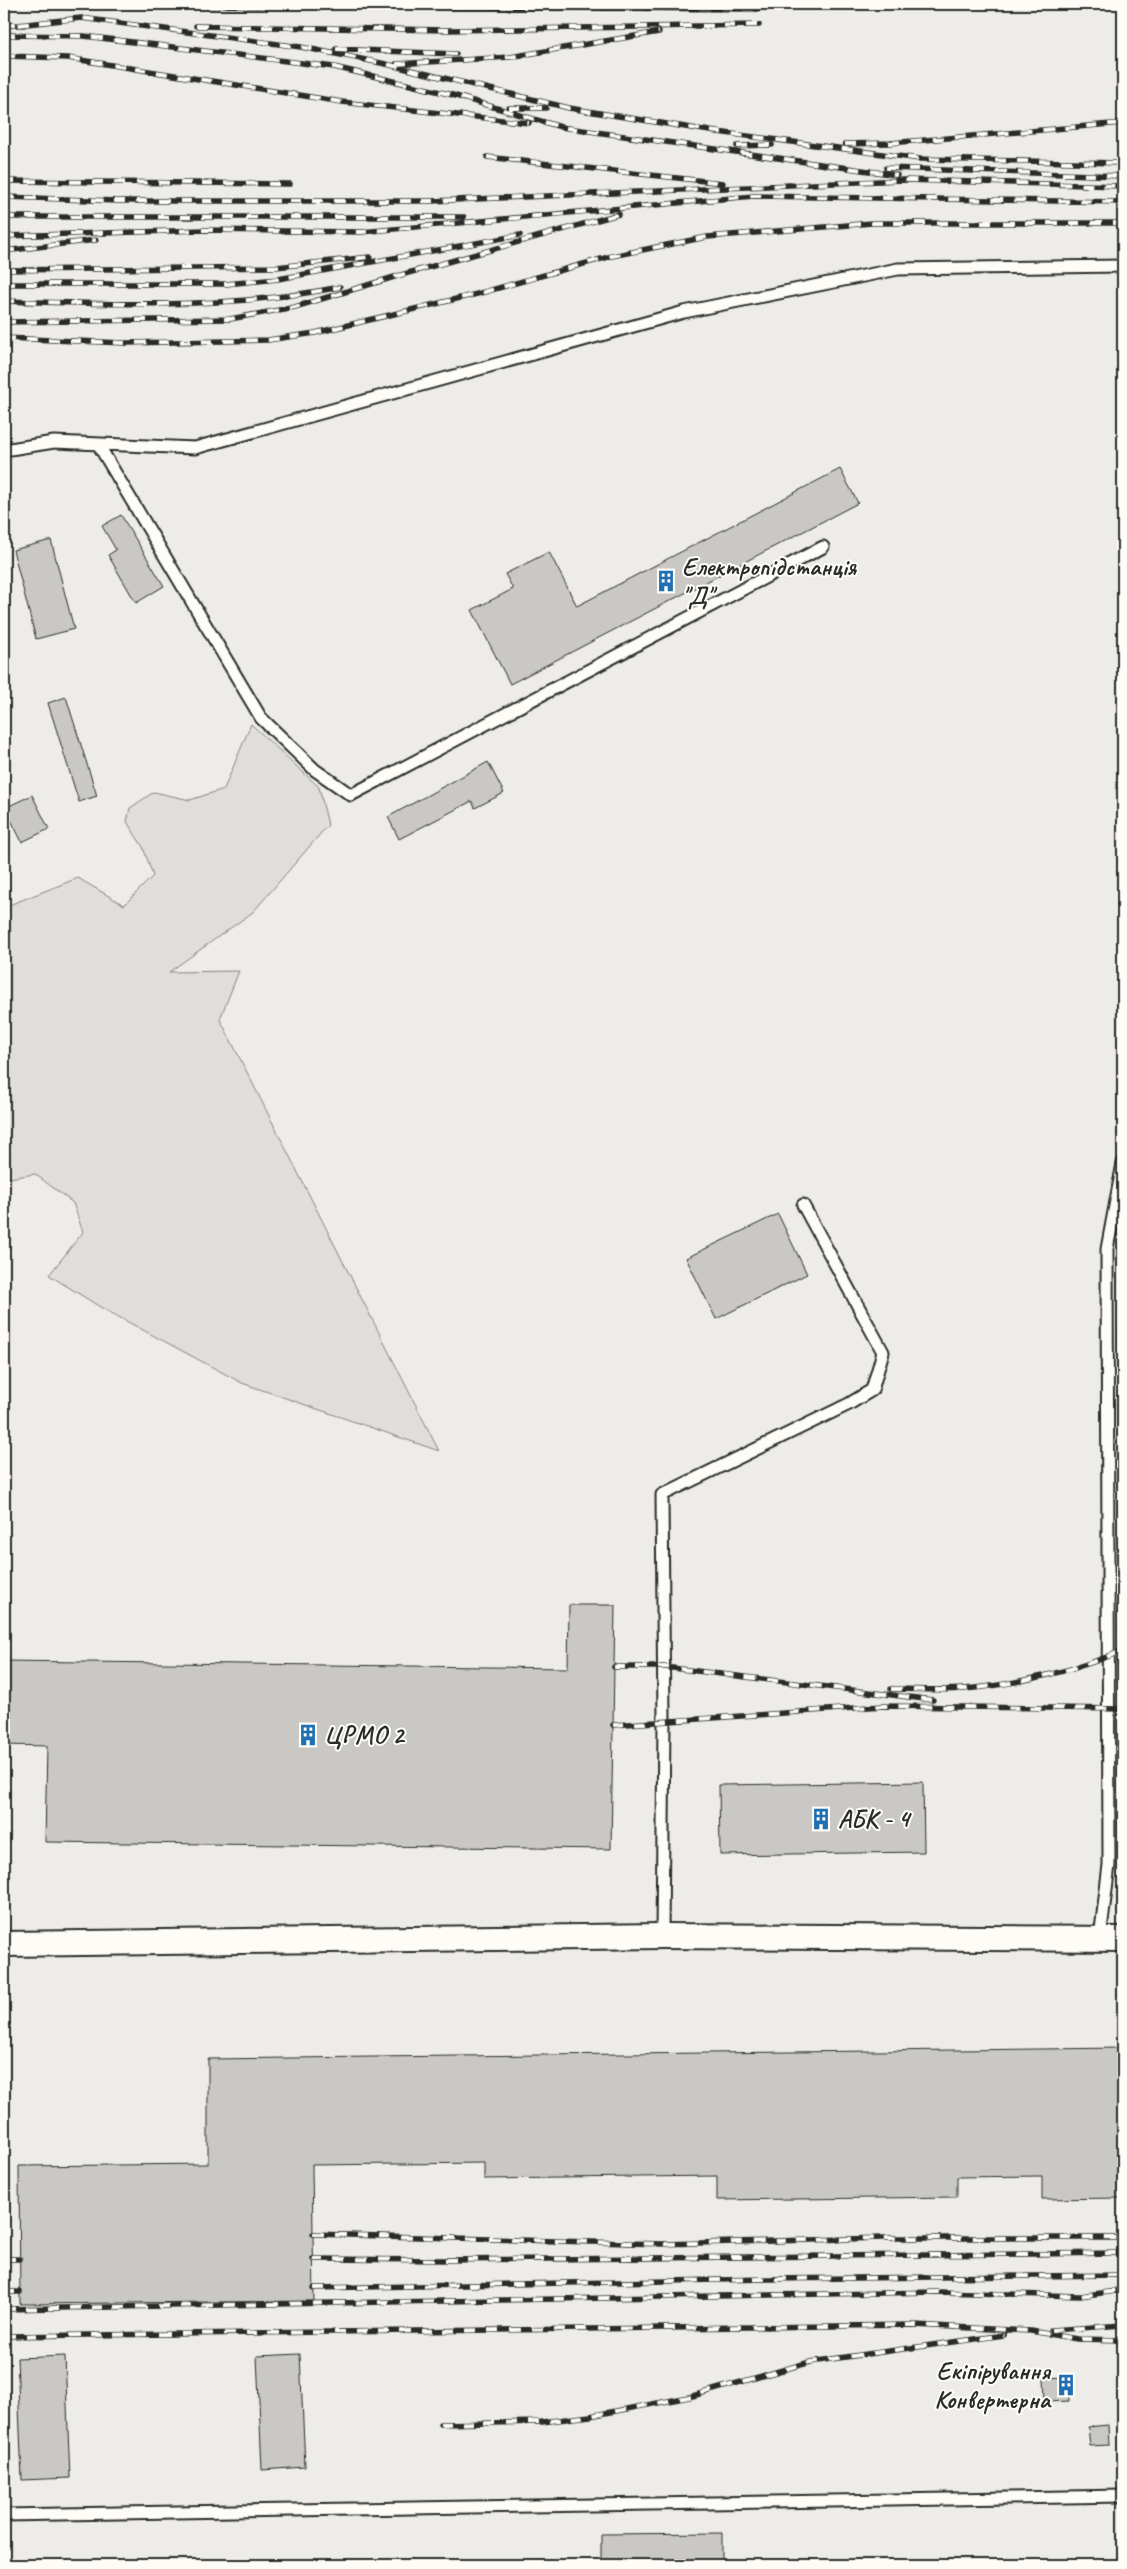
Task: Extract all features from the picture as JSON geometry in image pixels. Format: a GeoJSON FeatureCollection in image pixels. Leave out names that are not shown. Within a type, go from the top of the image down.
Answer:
{"type":"FeatureCollection","features":[{"type":"Feature","properties":{"kind":"street"},"geometry":{"type":"LineString","coordinates":[[4,1944],[662,1936],[1112,1938]]}},
{"type":"Feature","properties":{"kind":"lane"},"geometry":{"type":"LineString","coordinates":[[4,450],[54,442],[195,448],[684,312],[898,269],[1123,266]]}},
{"type":"Feature","properties":{"kind":"lane"},"geometry":{"type":"LineString","coordinates":[[98,444],[261,718],[315,770],[351,794],[823,547]]}},
{"type":"Feature","properties":{"kind":"lane"},"geometry":{"type":"LineString","coordinates":[[1112,1938],[1109,1865],[1107,1249],[1123,1163]]}},
{"type":"Feature","properties":{"kind":"lane"},"geometry":{"type":"LineString","coordinates":[[662,1936],[664,1722],[662,1494],[849,1404],[872,1390],[883,1352],[803,1205]]}},
{"type":"Feature","properties":{"kind":"lane"},"geometry":{"type":"LineString","coordinates":[[4,2515],[1123,2496]]}},
{"type":"Feature","properties":{"kind":"shaded area"},"geometry":{"type":"Polygon","coordinates":[[[4,4],[1123,4],[1123,2565],[4,2565],[4,4]]]}},
{"type":"Feature","properties":{"kind":"shaded area"},"geometry":{"type":"Polygon","coordinates":[[[251,724],[319,787],[328,825],[253,912],[169,972],[239,971],[220,1019],[439,1451],[242,1383],[100,1307],[49,1275],[83,1232],[73,1203],[35,1174],[4,1179],[4,907],[78,878],[124,905],[153,876],[143,847],[127,822],[130,808],[154,792],[190,800],[224,789],[251,724]]]}},
{"type":"Feature","properties":{"kind":"building","name":"Електропідстанція \"Д\""},"geometry":{"type":"Polygon","coordinates":[[[840,469],[858,503],[510,684],[472,610],[513,589],[505,574],[549,552],[577,606],[840,469]]]}},
{"type":"Feature","properties":{"kind":"building"},"geometry":{"type":"Polygon","coordinates":[[[121,515],[164,586],[136,603],[108,555],[116,550],[102,526],[121,515]]]}},
{"type":"Feature","properties":{"kind":"building"},"geometry":{"type":"Polygon","coordinates":[[[51,540],[74,629],[36,639],[13,550],[51,540]]]}},
{"type":"Feature","properties":{"kind":"building"},"geometry":{"type":"Polygon","coordinates":[[[66,697],[97,796],[79,802],[48,703],[66,697]]]}},
{"type":"Feature","properties":{"kind":"building"},"geometry":{"type":"Polygon","coordinates":[[[488,762],[504,793],[475,808],[472,801],[399,839],[388,817],[488,762]]]}},
{"type":"Feature","properties":{"kind":"building"},"geometry":{"type":"Polygon","coordinates":[[[32,795],[49,829],[22,842],[5,808],[32,795]]]}},
{"type":"Feature","properties":{"kind":"building"},"geometry":{"type":"Polygon","coordinates":[[[778,1214],[807,1274],[716,1319],[686,1258],[778,1214]]]}},
{"type":"Feature","properties":{"kind":"building","name":"ЦРМО 2"},"geometry":{"type":"Polygon","coordinates":[[[569,1605],[615,1605],[611,1849],[45,1842],[47,1746],[4,1745],[4,1661],[568,1668],[569,1605]]]}},
{"type":"Feature","properties":{"kind":"building","name":"АБК - 4"},"geometry":{"type":"Polygon","coordinates":[[[923,1782],[924,1852],[720,1855],[719,1785],[923,1782]]]}},
{"type":"Feature","properties":{"kind":"building"},"geometry":{"type":"Polygon","coordinates":[[[1123,2048],[1123,2198],[1042,2199],[1042,2176],[957,2177],[957,2197],[717,2200],[717,2176],[484,2179],[484,2163],[312,2165],[314,2301],[20,2304],[19,2166],[208,2164],[208,2059],[1123,2048]]]}},
{"type":"Feature","properties":{"kind":"building"},"geometry":{"type":"Polygon","coordinates":[[[300,2354],[305,2467],[262,2470],[257,2356],[300,2354]]]}},
{"type":"Feature","properties":{"kind":"building"},"geometry":{"type":"Polygon","coordinates":[[[65,2356],[70,2478],[22,2480],[17,2358],[65,2356]]]}},
{"type":"Feature","properties":{"kind":"building","name":"Екіпірування Конвертерна"},"geometry":{"type":"Polygon","coordinates":[[[1068,2377],[1069,2401],[1045,2402],[1044,2378],[1068,2377]]]}},
{"type":"Feature","properties":{"kind":"building"},"geometry":{"type":"Polygon","coordinates":[[[1108,2425],[1109,2445],[1090,2446],[1088,2427],[1108,2425]]]}},
{"type":"Feature","properties":{"kind":"building"},"geometry":{"type":"Polygon","coordinates":[[[722,2533],[722,2565],[601,2565],[601,2534],[722,2533]]]}},
{"type":"Feature","properties":{"kind":"railway"},"geometry":{"type":"LineString","coordinates":[[39,4],[758,9]]}},
{"type":"Feature","properties":{"kind":"railway"},"geometry":{"type":"LineString","coordinates":[[18,25],[81,18],[301,47],[386,64],[569,108],[710,131],[920,159],[1123,163]]}},
{"type":"Feature","properties":{"kind":"railway"},"geometry":{"type":"LineString","coordinates":[[4,25],[24,25]]}},
{"type":"Feature","properties":{"kind":"railway"},"geometry":{"type":"LineString","coordinates":[[196,26],[448,30],[759,25]]}},
{"type":"Feature","properties":{"kind":"railway"},"geometry":{"type":"LineString","coordinates":[[396,64],[510,57],[659,32]]}},
{"type":"Feature","properties":{"kind":"railway"},"geometry":{"type":"LineString","coordinates":[[4,35],[84,36],[334,67],[449,94],[561,127],[897,175]]}},
{"type":"Feature","properties":{"kind":"railway"},"geometry":{"type":"LineString","coordinates":[[336,49],[456,54]]}},
{"type":"Feature","properties":{"kind":"railway"},"geometry":{"type":"LineString","coordinates":[[4,56],[68,58],[342,102],[529,123]]}},
{"type":"Feature","properties":{"kind":"railway"},"geometry":{"type":"LineString","coordinates":[[509,108],[546,108]]}},
{"type":"Feature","properties":{"kind":"railway"},"geometry":{"type":"LineString","coordinates":[[845,144],[890,143],[1123,123]]}},
{"type":"Feature","properties":{"kind":"railway"},"geometry":{"type":"LineString","coordinates":[[737,146],[772,145]]}},
{"type":"Feature","properties":{"kind":"railway"},"geometry":{"type":"LineString","coordinates":[[487,157],[723,183]]}},
{"type":"Feature","properties":{"kind":"railway"},"geometry":{"type":"LineString","coordinates":[[886,168],[1123,176]]}},
{"type":"Feature","properties":{"kind":"railway"},"geometry":{"type":"LineString","coordinates":[[4,197],[118,201],[432,201],[903,180],[1123,186]]}},
{"type":"Feature","properties":{"kind":"railway"},"geometry":{"type":"LineString","coordinates":[[4,181],[290,184]]}},
{"type":"Feature","properties":{"kind":"railway"},"geometry":{"type":"LineString","coordinates":[[4,236],[204,230],[361,232],[754,196],[1123,202]]}},
{"type":"Feature","properties":{"kind":"railway"},"geometry":{"type":"LineString","coordinates":[[4,322],[230,319],[295,307],[401,275],[619,214]]}},
{"type":"Feature","properties":{"kind":"railway"},"geometry":{"type":"LineString","coordinates":[[4,217],[464,217]]}},
{"type":"Feature","properties":{"kind":"railway"},"geometry":{"type":"LineString","coordinates":[[4,338],[125,343],[268,340],[315,333],[477,294],[612,256],[707,237],[872,223],[1123,223]]}},
{"type":"Feature","properties":{"kind":"railway"},"geometry":{"type":"LineString","coordinates":[[4,284],[226,284],[278,279],[520,235]]}},
{"type":"Feature","properties":{"kind":"railway"},"geometry":{"type":"LineString","coordinates":[[4,251],[96,240]]}},
{"type":"Feature","properties":{"kind":"railway"},"geometry":{"type":"LineString","coordinates":[[4,270],[276,267],[370,257]]}},
{"type":"Feature","properties":{"kind":"railway"},"geometry":{"type":"LineString","coordinates":[[4,301],[172,304],[255,299],[340,287]]}},
{"type":"Feature","properties":{"kind":"railway"},"geometry":{"type":"LineString","coordinates":[[891,1689],[955,1690],[1002,1684],[1067,1670],[1123,1650]]}},
{"type":"Feature","properties":{"kind":"railway"},"geometry":{"type":"LineString","coordinates":[[614,1667],[664,1667],[933,1700]]}},
{"type":"Feature","properties":{"kind":"railway"},"geometry":{"type":"LineString","coordinates":[[613,1725],[883,1706],[1123,1709]]}},
{"type":"Feature","properties":{"kind":"railway"},"geometry":{"type":"LineString","coordinates":[[313,2234],[663,2244],[883,2238],[1123,2238]]}},
{"type":"Feature","properties":{"kind":"railway"},"geometry":{"type":"LineString","coordinates":[[313,2259],[445,2260],[1123,2253]]}},
{"type":"Feature","properties":{"kind":"railway"},"geometry":{"type":"LineString","coordinates":[[4,2259],[20,2259]]}},
{"type":"Feature","properties":{"kind":"railway"},"geometry":{"type":"LineString","coordinates":[[314,2288],[769,2279],[1123,2275]]}},
{"type":"Feature","properties":{"kind":"railway"},"geometry":{"type":"LineString","coordinates":[[4,2309],[940,2292],[1080,2296],[1123,2290]]}},
{"type":"Feature","properties":{"kind":"railway"},"geometry":{"type":"LineString","coordinates":[[4,2292],[20,2292]]}},
{"type":"Feature","properties":{"kind":"railway"},"geometry":{"type":"LineString","coordinates":[[4,2336],[914,2325],[1031,2331],[1077,2339],[1123,2340]]}},
{"type":"Feature","properties":{"kind":"railway"},"geometry":{"type":"LineString","coordinates":[[1051,2330],[1123,2325]]}},
{"type":"Feature","properties":{"kind":"railway"},"geometry":{"type":"LineString","coordinates":[[440,2424],[542,2422],[590,2416],[689,2397],[810,2362],[1004,2335]]}},
{"type":"Feature","properties":{"kind":"place","name":"Електропідстанція \"Д\""},"geometry":{"type":"Point","coordinates":[666,581]}},
{"type":"Feature","properties":{"kind":"place","name":"ЦРМО 2"},"geometry":{"type":"Point","coordinates":[308,1735]}},
{"type":"Feature","properties":{"kind":"place","name":"АБК - 4"},"geometry":{"type":"Point","coordinates":[821,1819]}},
{"type":"Feature","properties":{"kind":"place","name":"Екіпірування Конвертерна"},"geometry":{"type":"Point","coordinates":[1066,2385]}}]}
